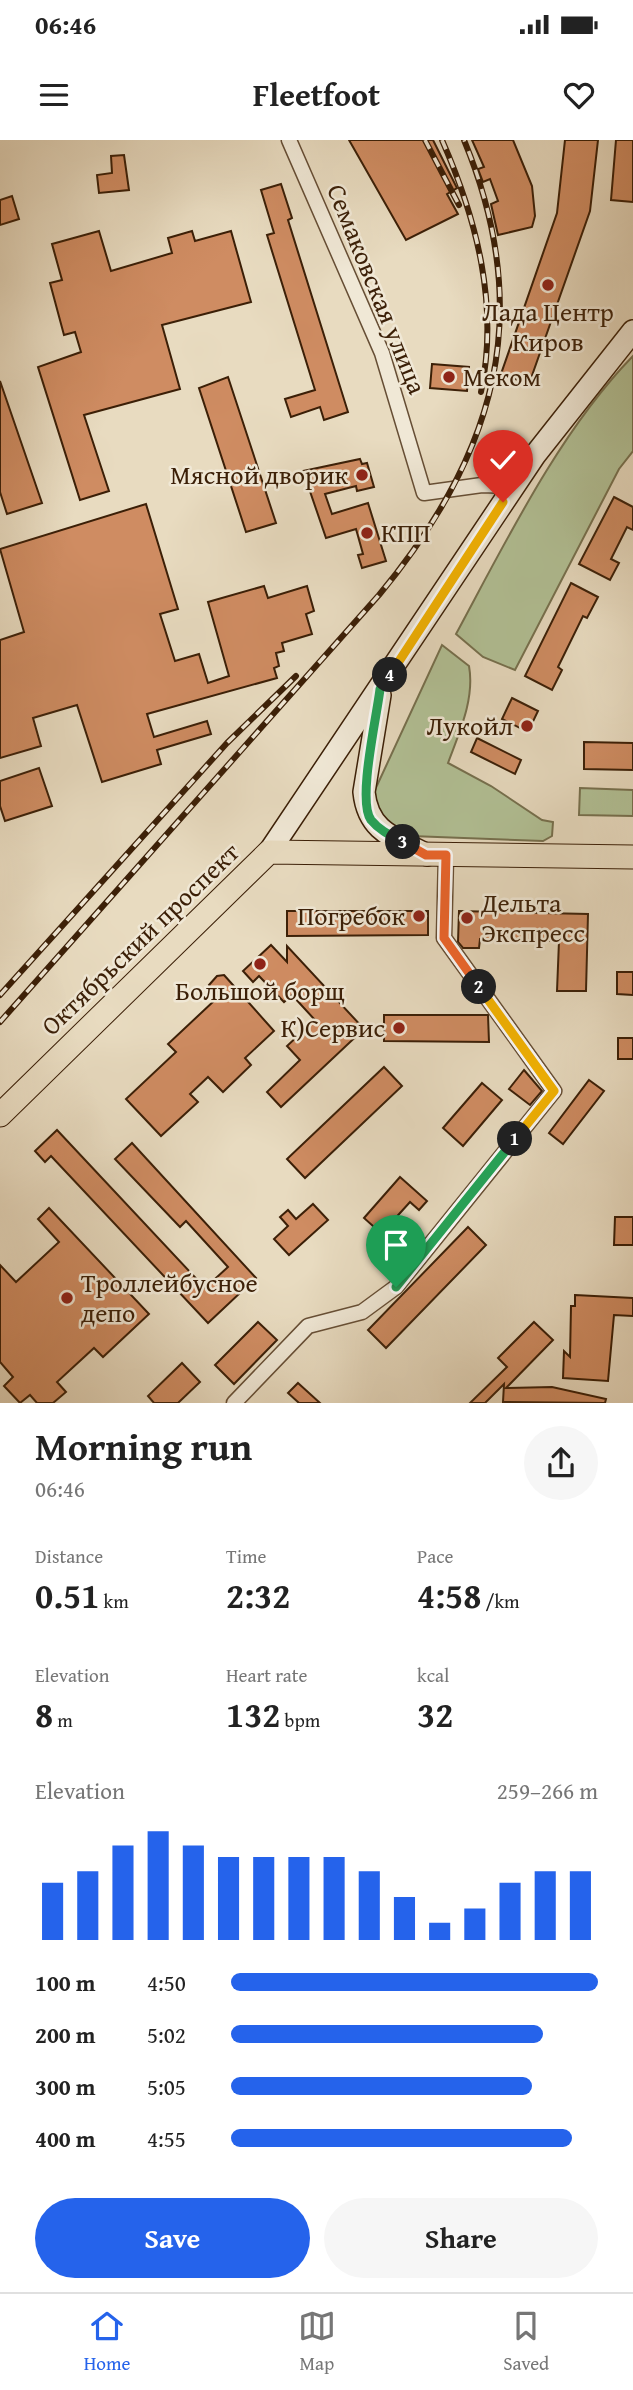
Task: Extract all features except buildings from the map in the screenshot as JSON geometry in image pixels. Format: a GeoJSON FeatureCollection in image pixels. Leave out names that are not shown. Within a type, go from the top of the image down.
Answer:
{"type":"FeatureCollection","features":[{"type":"Feature","properties":{"kind":"main road"},"geometry":{"type":"LineString","coordinates":[[269,852],[513,486],[562,417],[633,331]]}},
{"type":"Feature","properties":{"kind":"main road"},"geometry":{"type":"LineString","coordinates":[[380,689],[364,792],[370,819],[382,830],[436,855]]}},
{"type":"Feature","properties":{"kind":"main road","name":"Октябрьский проспект"},"geometry":{"type":"LineString","coordinates":[[0,1115],[269,852],[633,856]]}},
{"type":"Feature","properties":{"kind":"street","name":"Семаковская улица"},"geometry":{"type":"LineString","coordinates":[[289,140],[382,353],[424,493],[482,485],[513,486]]}},
{"type":"Feature","properties":{"kind":"street"},"geometry":{"type":"LineString","coordinates":[[234,1403],[308,1326],[362,1312],[396,1287],[554,1091],[444,938],[436,855]]}},
{"type":"Feature","properties":{"kind":"green space"},"geometry":{"type":"Polygon","coordinates":[[[633,356],[633,451],[619,469],[515,670],[483,657],[456,634],[558,452],[607,385],[633,356]]]}},
{"type":"Feature","properties":{"kind":"green space"},"geometry":{"type":"Polygon","coordinates":[[[442,645],[469,666],[470,678],[465,716],[448,763],[491,786],[542,820],[553,822],[552,836],[543,841],[411,836],[378,816],[374,792],[442,645]]]}},
{"type":"Feature","properties":{"kind":"green space"},"geometry":{"type":"Polygon","coordinates":[[[580,788],[633,790],[633,816],[579,815],[580,788]]]}},
{"type":"Feature","properties":{"kind":"railway"},"geometry":{"type":"LineString","coordinates":[[425,140],[459,205]]}},
{"type":"Feature","properties":{"kind":"railway"},"geometry":{"type":"LineString","coordinates":[[442,140],[474,232],[486,295],[486,359],[481,392]]}},
{"type":"Feature","properties":{"kind":"railway"},"geometry":{"type":"LineString","coordinates":[[0,1022],[379,595],[419,542],[452,489],[476,435],[492,380],[500,323],[498,265],[486,204],[464,140]]}},
{"type":"Feature","properties":{"kind":"railway"},"geometry":{"type":"LineString","coordinates":[[0,995],[227,743],[296,676]]}},
{"type":"Feature","properties":{"kind":"place","name":"Лада Центр Киров"},"geometry":{"type":"Point","coordinates":[548,285]}},
{"type":"Feature","properties":{"kind":"place","name":"Меком"},"geometry":{"type":"Point","coordinates":[449,377]}},
{"type":"Feature","properties":{"kind":"place","name":"Мясной дворик"},"geometry":{"type":"Point","coordinates":[362,475]}},
{"type":"Feature","properties":{"kind":"place","name":"КПП"},"geometry":{"type":"Point","coordinates":[367,533]}},
{"type":"Feature","properties":{"kind":"place","name":"Лукойл"},"geometry":{"type":"Point","coordinates":[527,726]}},
{"type":"Feature","properties":{"kind":"place","name":"Погребок"},"geometry":{"type":"Point","coordinates":[419,916]}},
{"type":"Feature","properties":{"kind":"place","name":"Дельта Экспресс"},"geometry":{"type":"Point","coordinates":[467,918]}},
{"type":"Feature","properties":{"kind":"place","name":"Большой борщ"},"geometry":{"type":"Point","coordinates":[260,964]}},
{"type":"Feature","properties":{"kind":"place","name":"К)Сервис"},"geometry":{"type":"Point","coordinates":[399,1028]}},
{"type":"Feature","properties":{"kind":"place","name":"Троллейбусное депо"},"geometry":{"type":"Point","coordinates":[67,1298]}},
{"type":"Feature","properties":{"kind":"route"},"geometry":{"type":"LineString","coordinates":[[396,1287],[554,1091],[444,938],[446,855],[426,855],[382,830],[370,819],[364,792],[374,743],[380,689],[503,502]]}}]}
